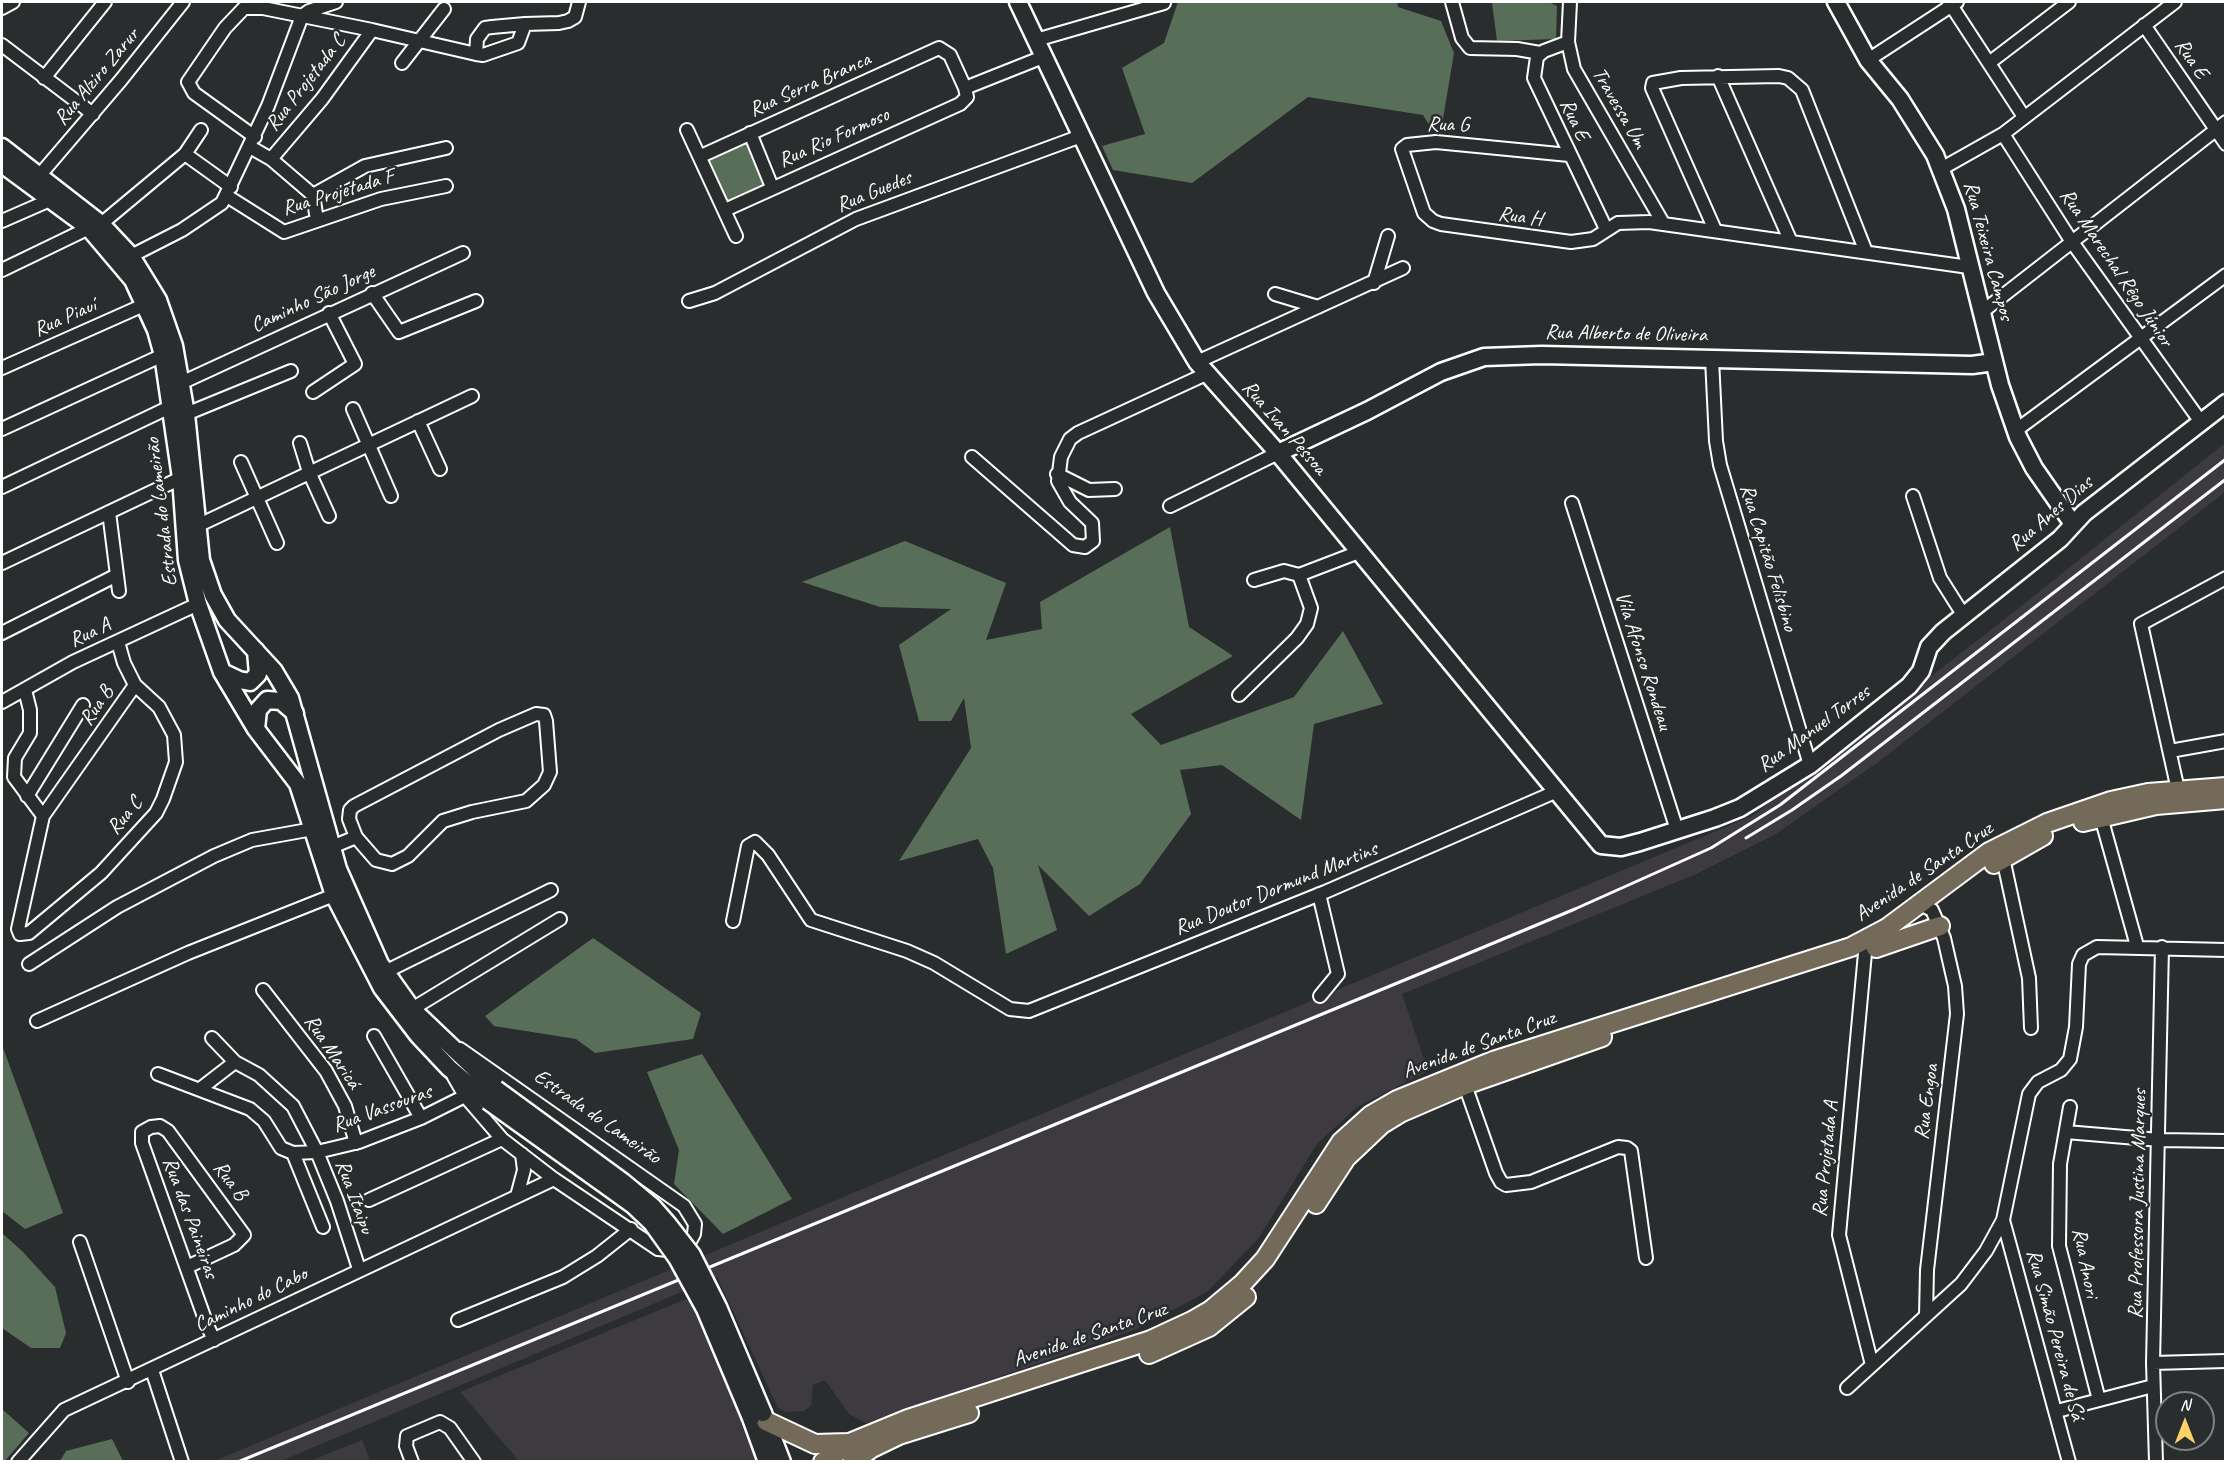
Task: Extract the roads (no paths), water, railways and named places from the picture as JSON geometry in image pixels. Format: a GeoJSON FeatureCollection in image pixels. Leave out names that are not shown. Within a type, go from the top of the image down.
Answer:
{"type":"FeatureCollection","features":[{"type":"Feature","properties":{"kind":"main road","name":"Avenida de Santa Cruz"},"geometry":{"type":"LineString","coordinates":[[822,1461],[852,1442],[908,1419],[1150,1340],[1202,1316],[1229,1296],[1265,1259],[1341,1142],[1371,1115],[1397,1100],[1493,1061],[1851,947],[1931,914],[1989,852],[2047,823],[2111,801],[2178,789],[2226,787]]}},
{"type":"Feature","properties":{"kind":"main road","name":"Avenida de Santa Cruz"},"geometry":{"type":"LineString","coordinates":[[852,1461],[899,1435],[1153,1352],[1209,1327],[1253,1291],[1282,1258],[1334,1175],[1361,1142],[1400,1113],[1465,1085],[1633,1026],[1870,951],[1931,914],[2003,858],[2046,834],[2101,817],[2156,805],[2226,799]]}},
{"type":"Feature","properties":{"kind":"main road"},"geometry":{"type":"LineString","coordinates":[[760,1418],[814,1444],[852,1442]]}},
{"type":"Feature","properties":{"kind":"street"},"geometry":{"type":"LineString","coordinates":[[2,8],[13,2]]}},
{"type":"Feature","properties":{"kind":"street"},"geometry":{"type":"LineString","coordinates":[[44,78],[105,2]]}},
{"type":"Feature","properties":{"kind":"street","name":"Rua Alziro Zarur"},"geometry":{"type":"LineString","coordinates":[[39,176],[93,114],[183,2]]}},
{"type":"Feature","properties":{"kind":"street"},"geometry":{"type":"LineString","coordinates":[[131,256],[204,218],[217,208],[229,191],[252,142],[303,16],[309,10],[336,2]]}},
{"type":"Feature","properties":{"kind":"street"},"geometry":{"type":"LineString","coordinates":[[476,54],[477,39],[485,28],[568,21],[575,17],[579,2]]}},
{"type":"Feature","properties":{"kind":"street","name":"Rua Ivan Pessoa"},"geometry":{"type":"LineString","coordinates":[[1018,2],[1156,292],[1201,368],[1278,453],[1591,836]]}},
{"type":"Feature","properties":{"kind":"street"},"geometry":{"type":"LineString","coordinates":[[1452,2],[1462,38],[1470,48],[1517,48],[1540,53],[1568,42]]}},
{"type":"Feature","properties":{"kind":"street","name":"Travessa Um"},"geometry":{"type":"LineString","coordinates":[[1568,2],[1568,42],[1578,76],[1663,223]]}},
{"type":"Feature","properties":{"kind":"street","name":"Rua Teixeira Campos"},"geometry":{"type":"LineString","coordinates":[[1836,2],[1868,60],[1920,129],[1941,169],[1956,209],[1994,362],[2015,431],[2034,468],[2073,524]]}},
{"type":"Feature","properties":{"kind":"street"},"geometry":{"type":"LineString","coordinates":[[1989,63],[2069,2]]}},
{"type":"Feature","properties":{"kind":"street"},"geometry":{"type":"LineString","coordinates":[[1941,169],[2003,134],[2175,2]]}},
{"type":"Feature","properties":{"kind":"street"},"geometry":{"type":"LineString","coordinates":[[1036,40],[1164,3]]}},
{"type":"Feature","properties":{"kind":"street"},"geometry":{"type":"LineString","coordinates":[[1868,60],[1953,3],[2024,117]]}},
{"type":"Feature","properties":{"kind":"street"},"geometry":{"type":"LineString","coordinates":[[317,220],[313,195],[194,93],[188,82],[238,11],[244,8],[263,9],[303,16],[483,55],[518,43],[525,24]]}},
{"type":"Feature","properties":{"kind":"street"},"geometry":{"type":"LineString","coordinates":[[402,63],[444,9]]}},
{"type":"Feature","properties":{"kind":"street","name":"Rua E"},"geometry":{"type":"LineString","coordinates":[[2144,25],[2220,126],[2226,144]]}},
{"type":"Feature","properties":{"kind":"street","name":"Rua Projetada C"},"geometry":{"type":"LineString","coordinates":[[271,159],[322,99],[372,30]]}},
{"type":"Feature","properties":{"kind":"street"},"geometry":{"type":"LineString","coordinates":[[2,45],[93,114]]}},
{"type":"Feature","properties":{"kind":"street","name":"Rua Serra Branca"},"geometry":{"type":"LineString","coordinates":[[701,156],[942,48],[950,55],[965,88]]}},
{"type":"Feature","properties":{"kind":"street","name":"Rua E"},"geometry":{"type":"LineString","coordinates":[[1540,53],[1534,63],[1534,78],[1606,230]]}},
{"type":"Feature","properties":{"kind":"street"},"geometry":{"type":"LineString","coordinates":[[965,88],[1043,57]]}},
{"type":"Feature","properties":{"kind":"street"},"geometry":{"type":"LineString","coordinates":[[1718,76],[1791,242]]}},
{"type":"Feature","properties":{"kind":"street"},"geometry":{"type":"LineString","coordinates":[[1715,230],[1652,88],[1656,81],[1660,80],[1718,76],[1779,76],[1788,78],[1802,90],[1866,252]]}},
{"type":"Feature","properties":{"kind":"street","name":"Rua Rio Formoso"},"geometry":{"type":"LineString","coordinates":[[725,210],[960,104],[967,97],[965,88]]}},
{"type":"Feature","properties":{"kind":"street"},"geometry":{"type":"LineString","coordinates":[[1982,312],[2220,126]]}},
{"type":"Feature","properties":{"kind":"street"},"geometry":{"type":"LineString","coordinates":[[2,270],[95,226],[185,154],[201,130]]}},
{"type":"Feature","properties":{"kind":"street"},"geometry":{"type":"LineString","coordinates":[[687,130],[736,236]]}},
{"type":"Feature","properties":{"kind":"street"},"geometry":{"type":"LineString","coordinates":[[750,134],[772,187]]}},
{"type":"Feature","properties":{"kind":"street","name":"Rua Marechal Rêgo Júnior"},"geometry":{"type":"LineString","coordinates":[[2003,134],[2072,242],[2139,339],[2201,422]]}},
{"type":"Feature","properties":{"kind":"street","name":"Rua Guedes"},"geometry":{"type":"LineString","coordinates":[[689,301],[715,292],[856,219],[1081,136]]}},
{"type":"Feature","properties":{"kind":"street","name":"Rua G"},"geometry":{"type":"LineString","coordinates":[[1428,218],[1405,160],[1402,149],[1405,146],[1447,143],[1569,155]]}},
{"type":"Feature","properties":{"kind":"street","name":"Estrada do Lameirão"},"geometry":{"type":"LineString","coordinates":[[2,147],[131,256],[158,300],[167,322],[181,383],[179,410],[181,478],[187,560],[198,603],[222,672],[256,729],[297,784],[333,896],[382,988],[418,1035],[449,1068],[465,1096],[502,1139],[554,1179],[658,1249],[676,1251],[688,1245],[694,1234],[694,1224],[684,1206],[475,1057],[444,1041]]}},
{"type":"Feature","properties":{"kind":"street"},"geometry":{"type":"LineString","coordinates":[[313,195],[365,166],[446,148]]}},
{"type":"Feature","properties":{"kind":"street"},"geometry":{"type":"LineString","coordinates":[[185,154],[229,191]]}},
{"type":"Feature","properties":{"kind":"street","name":"Estrada do Lameirão"},"geometry":{"type":"LineString","coordinates":[[2,164],[50,200],[95,226],[133,280],[146,304],[179,410],[201,560],[213,595],[227,620],[274,671],[296,714],[332,847],[357,916],[385,972],[412,1009],[492,1095]]}},
{"type":"Feature","properties":{"kind":"street","name":"Rua Projetada F"},"geometry":{"type":"LineString","coordinates":[[229,191],[278,231],[294,230],[381,199],[446,186]]}},
{"type":"Feature","properties":{"kind":"street"},"geometry":{"type":"LineString","coordinates":[[2,221],[50,200]]}},
{"type":"Feature","properties":{"kind":"street","name":"Rua H"},"geometry":{"type":"LineString","coordinates":[[1428,218],[1463,228],[1553,241],[1586,241],[1618,223],[1632,221],[1663,223],[1970,267]]}},
{"type":"Feature","properties":{"kind":"street"},"geometry":{"type":"LineString","coordinates":[[1374,283],[1388,236]]}},
{"type":"Feature","properties":{"kind":"street","name":"Caminho São Jorge"},"geometry":{"type":"LineString","coordinates":[[181,383],[463,253]]}},
{"type":"Feature","properties":{"kind":"street"},"geometry":{"type":"LineString","coordinates":[[972,457],[1073,546],[1085,547],[1093,541],[1092,523],[1065,495],[1057,474],[1065,447],[1078,433],[1318,307],[1403,268]]}},
{"type":"Feature","properties":{"kind":"street"},"geometry":{"type":"LineString","coordinates":[[2015,431],[2226,275]]}},
{"type":"Feature","properties":{"kind":"street"},"geometry":{"type":"LineString","coordinates":[[372,293],[399,332],[476,301]]}},
{"type":"Feature","properties":{"kind":"street"},"geometry":{"type":"LineString","coordinates":[[1275,294],[1318,307]]}},
{"type":"Feature","properties":{"kind":"street","name":"Rua Piauí"},"geometry":{"type":"LineString","coordinates":[[2,368],[146,304]]}},
{"type":"Feature","properties":{"kind":"street"},"geometry":{"type":"LineString","coordinates":[[313,392],[355,364],[329,313]]}},
{"type":"Feature","properties":{"kind":"street"},"geometry":{"type":"LineString","coordinates":[[2,429],[163,355]]}},
{"type":"Feature","properties":{"kind":"street","name":"Rua Alberto de Oliveira"},"geometry":{"type":"LineString","coordinates":[[1278,453],[1367,411],[1441,372],[1484,357],[1542,355],[1972,364],[1994,362]]}},
{"type":"Feature","properties":{"kind":"street","name":"Rua Capitão Felisbino"},"geometry":{"type":"LineString","coordinates":[[1712,359],[1716,441],[1720,465],[1810,765]]}},
{"type":"Feature","properties":{"kind":"street"},"geometry":{"type":"LineString","coordinates":[[2,487],[179,410],[291,371]]}},
{"type":"Feature","properties":{"kind":"street"},"geometry":{"type":"LineString","coordinates":[[197,526],[255,496],[370,445],[472,396]]}},
{"type":"Feature","properties":{"kind":"street","name":"Rua Anes Dias"},"geometry":{"type":"LineString","coordinates":[[1920,671],[1929,647],[1964,616],[2060,539],[2073,524],[2226,403]]}},
{"type":"Feature","properties":{"kind":"street"},"geometry":{"type":"LineString","coordinates":[[353,409],[391,496]]}},
{"type":"Feature","properties":{"kind":"street"},"geometry":{"type":"LineString","coordinates":[[418,421],[440,470]]}},
{"type":"Feature","properties":{"kind":"street"},"geometry":{"type":"LineString","coordinates":[[300,443],[309,472],[329,516]]}},
{"type":"Feature","properties":{"kind":"street"},"geometry":{"type":"LineString","coordinates":[[1170,506],[1278,453]]}},
{"type":"Feature","properties":{"kind":"street"},"geometry":{"type":"LineString","coordinates":[[241,462],[277,543]]}},
{"type":"Feature","properties":{"kind":"street"},"geometry":{"type":"LineString","coordinates":[[1057,474],[1089,490],[1114,489]]}},
{"type":"Feature","properties":{"kind":"street"},"geometry":{"type":"LineString","coordinates":[[2,563],[181,478]]}},
{"type":"Feature","properties":{"kind":"street"},"geometry":{"type":"LineString","coordinates":[[1913,496],[1940,578],[1964,616]]}},
{"type":"Feature","properties":{"kind":"street","name":"Vila Afonso Rondeau"},"geometry":{"type":"LineString","coordinates":[[1572,503],[1677,830]]}},
{"type":"Feature","properties":{"kind":"street"},"geometry":{"type":"LineString","coordinates":[[109,512],[119,591]]}},
{"type":"Feature","properties":{"kind":"street"},"geometry":{"type":"LineString","coordinates":[[1254,580],[1284,571],[1299,575],[1359,552]]}},
{"type":"Feature","properties":{"kind":"street"},"geometry":{"type":"LineString","coordinates":[[2,633],[117,575]]}},
{"type":"Feature","properties":{"kind":"street"},"geometry":{"type":"LineString","coordinates":[[1239,695],[1297,638],[1307,624],[1311,608],[1299,575]]}},
{"type":"Feature","properties":{"kind":"street"},"geometry":{"type":"LineString","coordinates":[[2178,789],[2141,624],[2226,578]]}},
{"type":"Feature","properties":{"kind":"street","name":"Rua A"},"geometry":{"type":"LineString","coordinates":[[2,702],[73,662],[198,603]]}},
{"type":"Feature","properties":{"kind":"street","name":"Rua B"},"geometry":{"type":"LineString","coordinates":[[43,816],[135,685],[124,663],[118,642]]}},
{"type":"Feature","properties":{"kind":"street"},"geometry":{"type":"LineString","coordinates":[[222,672],[239,680],[250,682],[258,674],[256,651]]}},
{"type":"Feature","properties":{"kind":"street","name":"Rua Manuel Torres"},"geometry":{"type":"LineString","coordinates":[[1591,836],[1601,845],[1615,847],[1640,843],[1740,807],[1810,765],[1910,686],[1920,671]]}},
{"type":"Feature","properties":{"kind":"street","name":"Rua C"},"geometry":{"type":"LineString","coordinates":[[43,816],[18,929],[20,934],[28,933],[101,873],[150,820],[163,800],[176,762],[174,735],[159,707],[135,685]]}},
{"type":"Feature","properties":{"kind":"street"},"geometry":{"type":"LineString","coordinates":[[26,690],[30,710],[30,733],[15,758],[13,768],[16,783],[43,816]]}},
{"type":"Feature","properties":{"kind":"street"},"geometry":{"type":"LineString","coordinates":[[256,729],[258,710],[267,700],[280,701],[296,714]]}},
{"type":"Feature","properties":{"kind":"street"},"geometry":{"type":"LineString","coordinates":[[27,796],[83,705]]}},
{"type":"Feature","properties":{"kind":"street"},"geometry":{"type":"LineString","coordinates":[[536,714],[544,715],[551,757],[550,771],[544,785],[526,801],[465,813],[443,821],[408,856],[392,864],[376,861],[356,837],[349,819],[350,810],[354,806],[520,720],[536,714]]}},
{"type":"Feature","properties":{"kind":"street"},"geometry":{"type":"LineString","coordinates":[[2170,751],[2226,741]]}},
{"type":"Feature","properties":{"kind":"street","name":"Rua Doutor Dormund Martins"},"geometry":{"type":"LineString","coordinates":[[733,921],[748,846],[755,842],[768,855],[811,920],[907,951],[934,963],[1010,1009],[1020,1012],[1038,1009],[1318,894],[1555,792]]}},
{"type":"Feature","properties":{"kind":"street"},"geometry":{"type":"LineString","coordinates":[[2101,817],[2137,946]]}},
{"type":"Feature","properties":{"kind":"street"},"geometry":{"type":"LineString","coordinates":[[30,964],[103,915],[156,885],[252,840],[313,829]]}},
{"type":"Feature","properties":{"kind":"street"},"geometry":{"type":"LineString","coordinates":[[332,847],[356,837]]}},
{"type":"Feature","properties":{"kind":"street"},"geometry":{"type":"LineString","coordinates":[[2003,858],[2029,978],[2031,1028]]}},
{"type":"Feature","properties":{"kind":"street"},"geometry":{"type":"LineString","coordinates":[[385,972],[551,890]]}},
{"type":"Feature","properties":{"kind":"street"},"geometry":{"type":"LineString","coordinates":[[1318,894],[1338,974],[1320,996]]}},
{"type":"Feature","properties":{"kind":"street"},"geometry":{"type":"LineString","coordinates":[[38,1021],[188,953],[333,896]]}},
{"type":"Feature","properties":{"kind":"street","name":"Rua Engoa"},"geometry":{"type":"LineString","coordinates":[[1926,1316],[1933,1211],[1956,1014],[1948,950],[1931,914]]}},
{"type":"Feature","properties":{"kind":"street"},"geometry":{"type":"LineString","coordinates":[[412,1009],[560,919]]}},
{"type":"Feature","properties":{"kind":"street"},"geometry":{"type":"LineString","coordinates":[[1847,1388],[1972,1272],[2003,1220],[2029,1094],[2038,1082],[2061,1070],[2070,1059],[2076,1027],[2079,964],[2083,955],[2097,947],[2137,946],[2226,950]]}},
{"type":"Feature","properties":{"kind":"street","name":"Rua Professora Justina Marques"},"geometry":{"type":"LineString","coordinates":[[2156,1461],[2153,1363],[2160,1140],[2162,947]]}},
{"type":"Feature","properties":{"kind":"street","name":"Rua Projetada A"},"geometry":{"type":"LineString","coordinates":[[1870,951],[1839,1235],[1872,1365]]}},
{"type":"Feature","properties":{"kind":"street","name":"Rua Maricá"},"geometry":{"type":"LineString","coordinates":[[263,990],[326,1071],[345,1106],[356,1143]]}},
{"type":"Feature","properties":{"kind":"street"},"geometry":{"type":"LineString","coordinates":[[374,1036],[421,1118]]}},
{"type":"Feature","properties":{"kind":"street","name":"Rua Itaipu"},"geometry":{"type":"LineString","coordinates":[[212,1038],[235,1062],[259,1075],[286,1098],[317,1152],[337,1201],[359,1269]]}},
{"type":"Feature","properties":{"kind":"street"},"geometry":{"type":"LineString","coordinates":[[200,1089],[235,1062]]}},
{"type":"Feature","properties":{"kind":"street","name":"Estrada do Lameirão"},"geometry":{"type":"LineString","coordinates":[[449,1068],[492,1095],[633,1205],[652,1223],[677,1258],[705,1309],[782,1461]]}},
{"type":"Feature","properties":{"kind":"street"},"geometry":{"type":"LineString","coordinates":[[158,1074],[250,1109],[264,1121],[281,1148],[293,1154],[323,1227]]}},
{"type":"Feature","properties":{"kind":"street"},"geometry":{"type":"LineString","coordinates":[[1465,1085],[1496,1173],[1506,1185],[1531,1182],[1618,1147],[1631,1151],[1646,1258]]}},
{"type":"Feature","properties":{"kind":"street","name":"Rua Vassouras"},"geometry":{"type":"LineString","coordinates":[[293,1154],[317,1152],[356,1143],[421,1118],[465,1096]]}},
{"type":"Feature","properties":{"kind":"street","name":"Rua Anori"},"geometry":{"type":"LineString","coordinates":[[2070,1107],[2060,1164],[2057,1199],[2059,1246],[2099,1400]]}},
{"type":"Feature","properties":{"kind":"street","name":"Rua B"},"geometry":{"type":"LineString","coordinates":[[142,1143],[141,1136],[145,1129],[160,1126],[168,1131],[244,1234],[234,1245],[187,1267]]}},
{"type":"Feature","properties":{"kind":"street"},"geometry":{"type":"LineString","coordinates":[[2066,1132],[2160,1140],[2226,1141]]}},
{"type":"Feature","properties":{"kind":"street"},"geometry":{"type":"LineString","coordinates":[[369,1200],[502,1139]]}},
{"type":"Feature","properties":{"kind":"street","name":"Rua das Paineiras"},"geometry":{"type":"LineString","coordinates":[[142,1143],[214,1340]]}},
{"type":"Feature","properties":{"kind":"street"},"geometry":{"type":"LineString","coordinates":[[517,1196],[524,1170],[522,1154]]}},
{"type":"Feature","properties":{"kind":"street","name":"Caminho do Cabo"},"geometry":{"type":"LineString","coordinates":[[18,1461],[64,1410],[128,1382],[359,1269],[554,1179]]}},
{"type":"Feature","properties":{"kind":"street","name":"Rua Simão Pereira de Sá"},"geometry":{"type":"LineString","coordinates":[[2003,1220],[2058,1412],[2069,1461]]}},
{"type":"Feature","properties":{"kind":"street"},"geometry":{"type":"LineString","coordinates":[[458,1320],[563,1277],[597,1256],[631,1229]]}},
{"type":"Feature","properties":{"kind":"street"},"geometry":{"type":"LineString","coordinates":[[80,1242],[128,1382]]}},
{"type":"Feature","properties":{"kind":"street"},"geometry":{"type":"LineString","coordinates":[[2153,1363],[2226,1361]]}},
{"type":"Feature","properties":{"kind":"street"},"geometry":{"type":"LineString","coordinates":[[152,1370],[182,1461]]}},
{"type":"Feature","properties":{"kind":"street"},"geometry":{"type":"LineString","coordinates":[[2058,1412],[2153,1386]]}},
{"type":"Feature","properties":{"kind":"street","name":"Estrada do Lameirão"},"geometry":{"type":"LineString","coordinates":[[760,1418],[767,1461]]}},
{"type":"Feature","properties":{"kind":"street"},"geometry":{"type":"LineString","coordinates":[[412,1461],[406,1441],[409,1435],[440,1422],[450,1428],[474,1461]]}},
{"type":"Feature","properties":{"kind":"railway"},"geometry":{"type":"LineString","coordinates":[[238,1462],[1424,972],[1575,909],[1711,848],[1780,805],[2226,459]]}},
{"type":"Feature","properties":{"kind":"railway"},"geometry":{"type":"LineString","coordinates":[[1746,838],[1841,776],[2226,479]]}}]}
